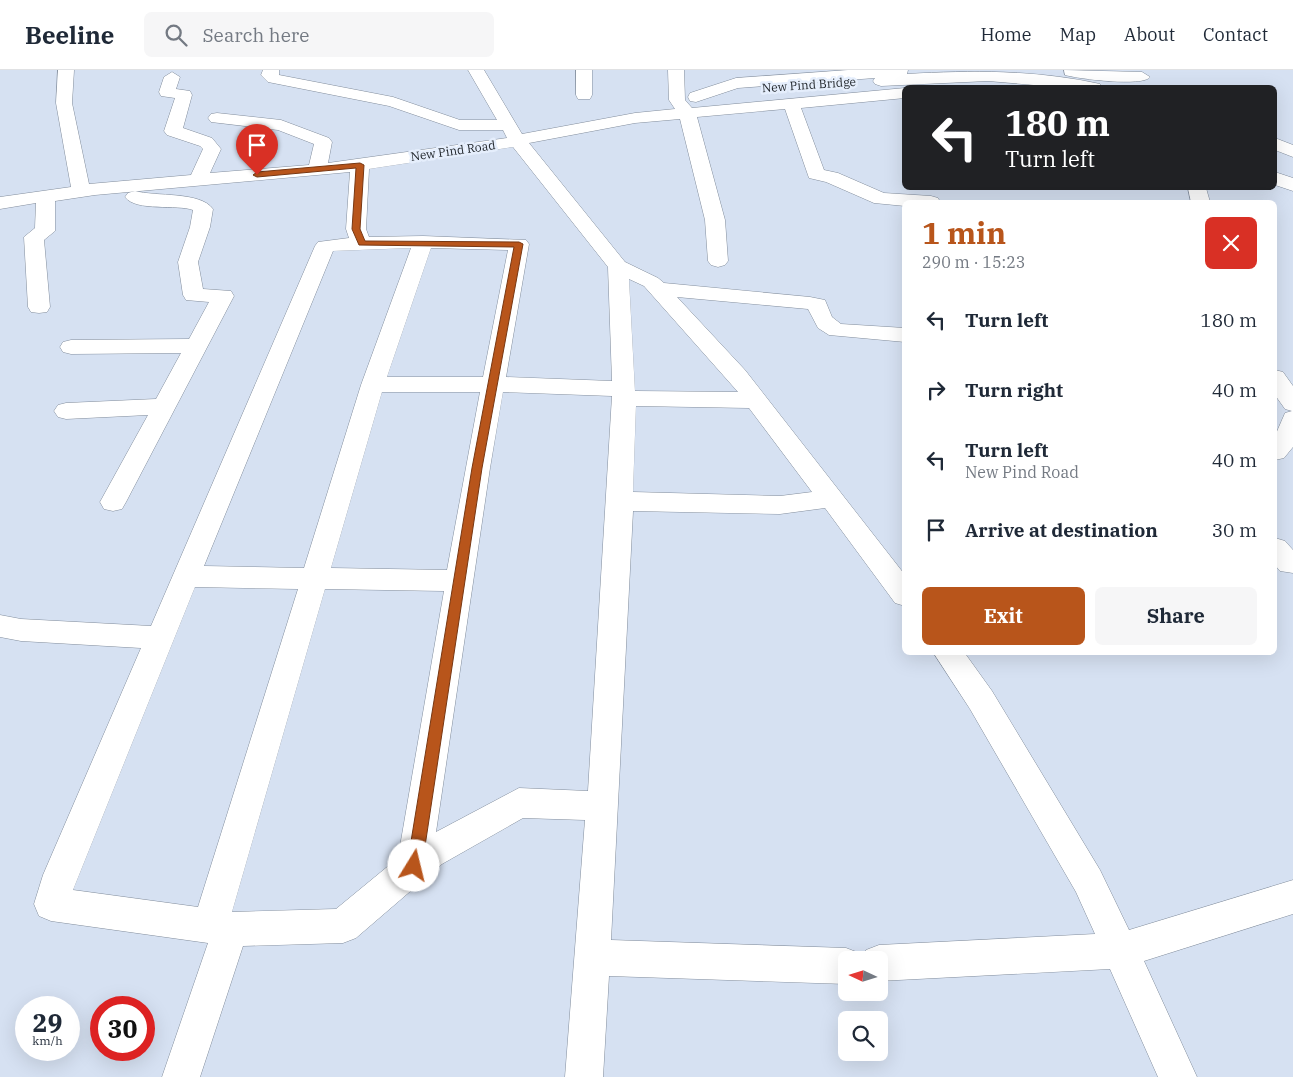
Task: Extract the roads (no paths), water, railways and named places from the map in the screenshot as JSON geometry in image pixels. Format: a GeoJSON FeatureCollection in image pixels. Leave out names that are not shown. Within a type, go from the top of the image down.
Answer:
{"type":"FeatureCollection","features":[{"type":"Feature","properties":{"kind":"street"},"geometry":{"type":"LineString","coordinates":[[66,70],[64,103],[81,191]]}},
{"type":"Feature","properties":{"kind":"street"},"geometry":{"type":"LineString","coordinates":[[271,70],[269,75],[274,79],[393,102],[459,125],[513,133]]}},
{"type":"Feature","properties":{"kind":"street"},"geometry":{"type":"LineString","coordinates":[[476,70],[513,133],[618,266],[652,282],[737,376],[902,591]]}},
{"type":"Feature","properties":{"kind":"street"},"geometry":{"type":"LineString","coordinates":[[584,70],[584,94]]}},
{"type":"Feature","properties":{"kind":"street"},"geometry":{"type":"LineString","coordinates":[[676,70],[687,103],[715,220],[718,261]]}},
{"type":"Feature","properties":{"kind":"street"},"geometry":{"type":"LineString","coordinates":[[687,103],[761,75],[914,70]]}},
{"type":"Feature","properties":{"kind":"street"},"geometry":{"type":"LineString","coordinates":[[1042,70],[1142,77]]}},
{"type":"Feature","properties":{"kind":"street","name":"New Pind Bridge"},"geometry":{"type":"LineString","coordinates":[[687,103],[732,90],[992,74],[1049,78],[1080,85]]}},
{"type":"Feature","properties":{"kind":"street"},"geometry":{"type":"LineString","coordinates":[[172,77],[167,92],[184,95],[174,131],[177,134],[206,142],[212,149],[198,180]]}},
{"type":"Feature","properties":{"kind":"street","name":"New Pind Road"},"geometry":{"type":"LineString","coordinates":[[0,203],[81,191],[360,165],[513,133],[635,118],[687,103],[791,103],[902,93]]}},
{"type":"Feature","properties":{"kind":"street"},"geometry":{"type":"LineString","coordinates":[[791,103],[816,174],[848,184],[859,191],[881,199],[902,200]]}},
{"type":"Feature","properties":{"kind":"street"},"geometry":{"type":"LineString","coordinates":[[218,118],[281,125],[323,142],[317,170]]}},
{"type":"Feature","properties":{"kind":"street"},"geometry":{"type":"LineString","coordinates":[[1277,145],[1293,152]]}},
{"type":"Feature","properties":{"kind":"street"},"geometry":{"type":"LineString","coordinates":[[360,165],[356,229],[362,243]]}},
{"type":"Feature","properties":{"kind":"street"},"geometry":{"type":"LineString","coordinates":[[1277,179],[1293,185]]}},
{"type":"Feature","properties":{"kind":"street"},"geometry":{"type":"LineString","coordinates":[[113,502],[223,296],[194,295],[188,262],[200,227],[203,209],[197,204],[140,199],[119,187]]}},
{"type":"Feature","properties":{"kind":"street"},"geometry":{"type":"LineString","coordinates":[[39,307],[34,237],[45,231],[46,196]]}},
{"type":"Feature","properties":{"kind":"street"},"geometry":{"type":"LineString","coordinates":[[181,1077],[314,578],[373,385],[423,242]]}},
{"type":"Feature","properties":{"kind":"street"},"geometry":{"type":"LineString","coordinates":[[414,866],[477,468],[519,244],[423,242],[325,246],[60,875],[51,904],[221,928],[343,926],[430,853],[519,803],[603,806]]}},
{"type":"Feature","properties":{"kind":"street"},"geometry":{"type":"LineString","coordinates":[[584,1077],[603,806],[620,502],[624,393],[618,266]]}},
{"type":"Feature","properties":{"kind":"street"},"geometry":{"type":"LineString","coordinates":[[658,289],[810,302],[817,305],[821,318],[828,327],[837,330],[902,335]]}},
{"type":"Feature","properties":{"kind":"street"},"geometry":{"type":"LineString","coordinates":[[71,347],[196,346]]}},
{"type":"Feature","properties":{"kind":"street"},"geometry":{"type":"LineString","coordinates":[[1277,382],[1293,420],[1286,442],[1277,450]]}},
{"type":"Feature","properties":{"kind":"street"},"geometry":{"type":"LineString","coordinates":[[373,385],[494,384],[755,400]]}},
{"type":"Feature","properties":{"kind":"street"},"geometry":{"type":"LineString","coordinates":[[66,412],[165,406]]}},
{"type":"Feature","properties":{"kind":"street"},"geometry":{"type":"LineString","coordinates":[[620,502],[780,505],[832,498]]}},
{"type":"Feature","properties":{"kind":"street"},"geometry":{"type":"LineString","coordinates":[[186,576],[460,581]]}},
{"type":"Feature","properties":{"kind":"street"},"geometry":{"type":"LineString","coordinates":[[0,626],[21,630],[160,638]]}},
{"type":"Feature","properties":{"kind":"street"},"geometry":{"type":"LineString","coordinates":[[949,655],[981,700],[1083,873],[1178,1077]]}},
{"type":"Feature","properties":{"kind":"street"},"geometry":{"type":"LineString","coordinates":[[888,963],[1120,951],[1293,897]]}},
{"type":"Feature","properties":{"kind":"street"},"geometry":{"type":"LineString","coordinates":[[592,957],[838,966]]}}]}
